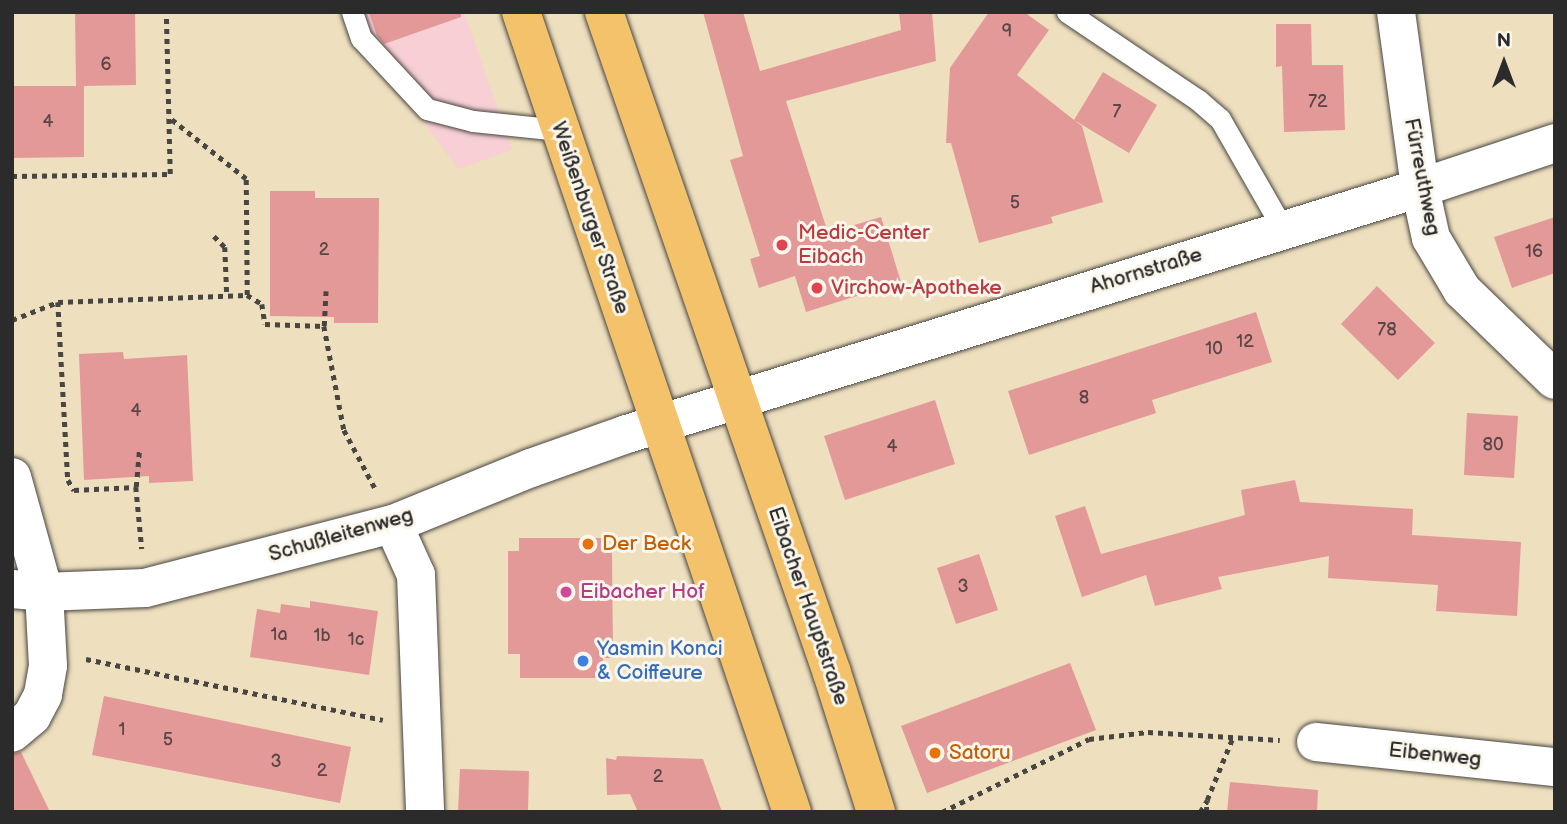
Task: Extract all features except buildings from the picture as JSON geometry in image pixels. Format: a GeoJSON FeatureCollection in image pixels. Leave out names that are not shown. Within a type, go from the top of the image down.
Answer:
{"type":"FeatureCollection","features":[{"type":"Feature","properties":{"kind":"main road","name":"Weißenburger Straße"},"geometry":{"type":"LineString","coordinates":[[521,12],[660,423]]}},
{"type":"Feature","properties":{"kind":"main road"},"geometry":{"type":"LineString","coordinates":[[604,12],[737,400]]}},
{"type":"Feature","properties":{"kind":"main road","name":"Eibacher Hauptstraße"},"geometry":{"type":"LineString","coordinates":[[737,400],[832,673],[876,812]]}},
{"type":"Feature","properties":{"kind":"main road"},"geometry":{"type":"LineString","coordinates":[[660,423],[792,812]]}},
{"type":"Feature","properties":{"kind":"street","name":"Fürreuthweg"},"geometry":{"type":"LineString","coordinates":[[1396,12],[1420,188],[1431,238],[1462,290],[1555,380]]}},
{"type":"Feature","properties":{"kind":"street","name":"Ahornstraße"},"geometry":{"type":"LineString","coordinates":[[737,400],[1420,188],[1555,143]]}},
{"type":"Feature","properties":{"kind":"street","name":"Schußleitenweg"},"geometry":{"type":"LineString","coordinates":[[28,590],[145,588],[394,524],[531,468],[660,423],[737,400]]}},
{"type":"Feature","properties":{"kind":"street"},"geometry":{"type":"LineString","coordinates":[[12,477],[28,590],[48,651],[43,695],[32,716],[12,733]]}},
{"type":"Feature","properties":{"kind":"street"},"geometry":{"type":"LineString","coordinates":[[394,524],[416,575],[425,812]]}},
{"type":"Feature","properties":{"kind":"street","name":"Eibenweg"},"geometry":{"type":"LineString","coordinates":[[1316,742],[1555,767]]}},
{"type":"Feature","properties":{"kind":"lane"},"geometry":{"type":"LineString","coordinates":[[352,12],[361,38],[427,109],[473,121],[560,130]]}},
{"type":"Feature","properties":{"kind":"lane"},"geometry":{"type":"LineString","coordinates":[[1067,12],[1198,100],[1220,119],[1283,229]]}},
{"type":"Feature","properties":{"kind":"path"},"geometry":{"type":"LineString","coordinates":[[12,176],[170,174],[166,12]]}},
{"type":"Feature","properties":{"kind":"path"},"geometry":{"type":"LineString","coordinates":[[168,117],[246,179],[247,295]]}},
{"type":"Feature","properties":{"kind":"path"},"geometry":{"type":"LineString","coordinates":[[214,236],[225,247],[227,296]]}},
{"type":"Feature","properties":{"kind":"path"},"geometry":{"type":"LineString","coordinates":[[326,291],[324,326],[344,430],[394,524]]}},
{"type":"Feature","properties":{"kind":"path"},"geometry":{"type":"LineString","coordinates":[[12,320],[58,302],[247,295],[262,304],[265,324],[324,326]]}},
{"type":"Feature","properties":{"kind":"path"},"geometry":{"type":"LineString","coordinates":[[58,302],[68,480],[74,490],[136,487]]}},
{"type":"Feature","properties":{"kind":"path"},"geometry":{"type":"LineString","coordinates":[[139,451],[136,487],[140,531]]}},
{"type":"Feature","properties":{"kind":"path"},"geometry":{"type":"LineString","coordinates":[[48,651],[422,728]]}},
{"type":"Feature","properties":{"kind":"path"},"geometry":{"type":"LineString","coordinates":[[942,812],[1089,739],[1148,732],[1316,742]]}},
{"type":"Feature","properties":{"kind":"path"},"geometry":{"type":"LineString","coordinates":[[1200,812],[1208,800],[1233,737]]}},
{"type":"Feature","properties":{"kind":"path"},"geometry":{"type":"LineString","coordinates":[[1206,812],[1208,800]]}},
{"type":"Feature","properties":{"kind":"shaded area"},"geometry":{"type":"Polygon","coordinates":[[[343,12],[464,12],[512,150],[458,169],[343,12]]]}},
{"type":"Feature","properties":{"kind":"place","name":"Medic-Center Eibach"},"geometry":{"type":"Point","coordinates":[782,245]}},
{"type":"Feature","properties":{"kind":"place","name":"Virchow-Apotheke"},"geometry":{"type":"Point","coordinates":[817,288]}},
{"type":"Feature","properties":{"kind":"place","name":"Der Beck"},"geometry":{"type":"Point","coordinates":[588,544]}},
{"type":"Feature","properties":{"kind":"place","name":"Eibacher Hof"},"geometry":{"type":"Point","coordinates":[566,592]}},
{"type":"Feature","properties":{"kind":"place","name":"Yasmin Konci & Coiffeure"},"geometry":{"type":"Point","coordinates":[583,661]}},
{"type":"Feature","properties":{"kind":"place","name":"Satoru"},"geometry":{"type":"Point","coordinates":[935,753]}}]}
